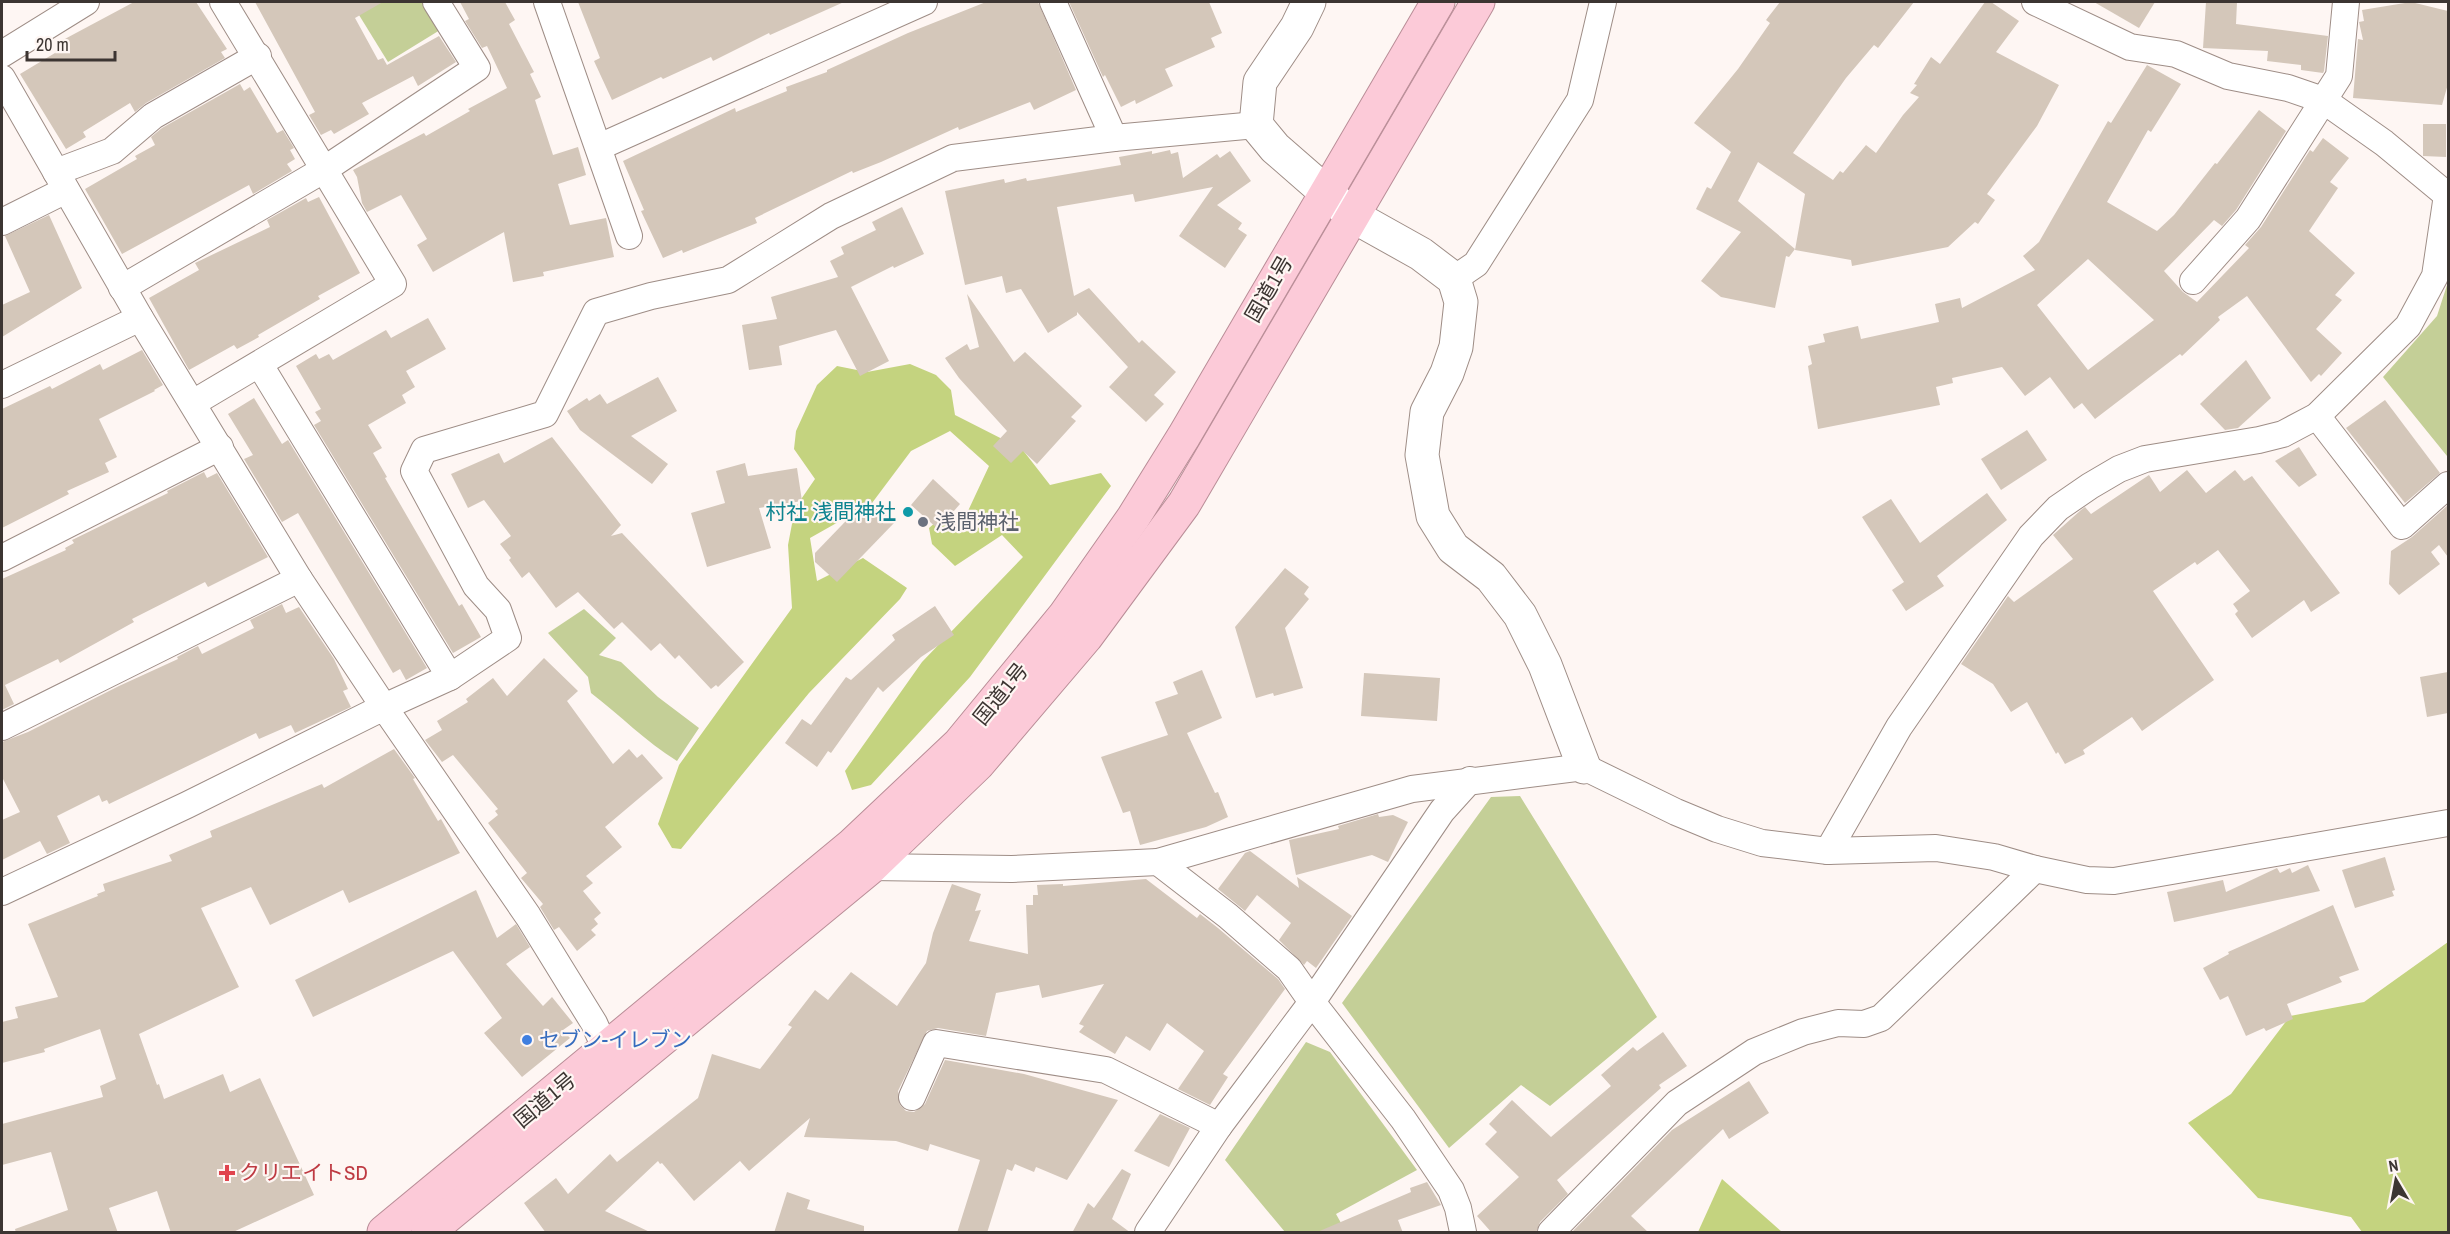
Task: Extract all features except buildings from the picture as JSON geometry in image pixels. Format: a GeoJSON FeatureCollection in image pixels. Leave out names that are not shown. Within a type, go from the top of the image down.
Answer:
{"type":"FeatureCollection","features":[{"type":"Feature","properties":{"kind":"highway","name":"国道1号"},"geometry":{"type":"LineString","coordinates":[[428,1233],[852,845],[959,744],[1065,615],[1133,518],[1190,426],[1438,2]]}},
{"type":"Feature","properties":{"kind":"highway","name":"国道1号"},"geometry":{"type":"LineString","coordinates":[[384,1233],[871,867],[978,764],[1086,637],[1184,504],[1478,2]]}},
{"type":"Feature","properties":{"kind":"street"},"geometry":{"type":"LineString","coordinates":[[2,54],[87,2]]}},
{"type":"Feature","properties":{"kind":"street"},"geometry":{"type":"LineString","coordinates":[[122,288],[325,169],[477,68],[436,2]]}},
{"type":"Feature","properties":{"kind":"street"},"geometry":{"type":"LineString","coordinates":[[547,2],[629,236]]}},
{"type":"Feature","properties":{"kind":"street"},"geometry":{"type":"LineString","coordinates":[[599,147],[924,2]]}},
{"type":"Feature","properties":{"kind":"street"},"geometry":{"type":"LineString","coordinates":[[1053,2],[1114,138]]}},
{"type":"Feature","properties":{"kind":"street"},"geometry":{"type":"LineString","coordinates":[[1309,2],[1297,27],[1260,82],[1256,125],[1275,148],[1353,216],[1421,254],[1454,279],[1461,302],[1456,347],[1447,373],[1427,412],[1422,455],[1433,516],[1453,548],[1491,577],[1520,615],[1554,687],[1584,767]]}},
{"type":"Feature","properties":{"kind":"street"},"geometry":{"type":"LineString","coordinates":[[1454,279],[1476,264],[1580,100],[1603,2]]}},
{"type":"Feature","properties":{"kind":"street"},"geometry":{"type":"LineString","coordinates":[[1828,851],[1899,726],[2031,536],[2058,508],[2100,480],[2145,459],[2283,434],[2317,416],[2408,326],[2435,276],[2448,196],[2384,143],[2323,100],[2289,88],[2228,76],[2176,54],[2130,47],[2035,2]]}},
{"type":"Feature","properties":{"kind":"street"},"geometry":{"type":"LineString","coordinates":[[2193,281],[2248,219],[2339,76],[2346,2]]}},
{"type":"Feature","properties":{"kind":"street"},"geometry":{"type":"LineString","coordinates":[[194,403],[393,284],[258,56],[230,4]]}},
{"type":"Feature","properties":{"kind":"street"},"geometry":{"type":"LineString","coordinates":[[2,222],[61,181],[112,151],[153,116],[258,56]]}},
{"type":"Feature","properties":{"kind":"street"},"geometry":{"type":"LineString","coordinates":[[2,78],[122,288],[299,579],[384,708],[528,916],[615,1060]]}},
{"type":"Feature","properties":{"kind":"street"},"geometry":{"type":"LineString","coordinates":[[2,892],[450,677],[508,638],[498,610],[476,586],[414,471],[424,450],[546,414],[596,312],[651,296],[728,280],[831,216],[952,158],[1114,138],[1256,125]]}},
{"type":"Feature","properties":{"kind":"street"},"geometry":{"type":"LineString","coordinates":[[2,386],[140,318]]}},
{"type":"Feature","properties":{"kind":"street"},"geometry":{"type":"LineString","coordinates":[[260,365],[450,677]]}},
{"type":"Feature","properties":{"kind":"street"},"geometry":{"type":"LineString","coordinates":[[2317,416],[2402,526],[2448,484]]}},
{"type":"Feature","properties":{"kind":"street"},"geometry":{"type":"LineString","coordinates":[[2,558],[220,447]]}},
{"type":"Feature","properties":{"kind":"street"},"geometry":{"type":"LineString","coordinates":[[2,727],[299,579]]}},
{"type":"Feature","properties":{"kind":"street"},"geometry":{"type":"LineString","coordinates":[[871,867],[1012,869],[1158,862],[1412,789],[1584,767],[1676,812],[1762,843],[1828,851],[1936,848],[1994,857],[2035,869],[2087,880],[2114,881],[2448,823]]}},
{"type":"Feature","properties":{"kind":"street"},"geometry":{"type":"LineString","coordinates":[[1148,1233],[1220,1126],[1312,1002],[1442,811],[1470,780]]}},
{"type":"Feature","properties":{"kind":"street"},"geometry":{"type":"LineString","coordinates":[[1158,862],[1228,916],[1289,969],[1402,1119],[1451,1190],[1458,1208],[1463,1233]]}},
{"type":"Feature","properties":{"kind":"street"},"geometry":{"type":"LineString","coordinates":[[1551,1233],[1677,1103],[1754,1052],[1803,1032],[1838,1023],[1864,1024],[1881,1018],[2035,869]]}},
{"type":"Feature","properties":{"kind":"street"},"geometry":{"type":"LineString","coordinates":[[912,1097],[936,1043],[1106,1070],[1220,1126]]}},
{"type":"Feature","properties":{"kind":"green space"},"geometry":{"type":"Polygon","coordinates":[[[351,2],[422,2],[440,30],[388,62],[351,2]]]}},
{"type":"Feature","properties":{"kind":"green space"},"geometry":{"type":"Polygon","coordinates":[[[2448,282],[2447,456],[2383,377],[2437,316],[2448,282]]]}},
{"type":"Feature","properties":{"kind":"green space"},"geometry":{"type":"Polygon","coordinates":[[[910,364],[936,375],[951,390],[955,415],[1022,449],[1050,485],[1101,473],[1111,486],[970,677],[871,785],[852,790],[845,771],[922,662],[1023,557],[1002,535],[955,566],[932,544],[929,528],[944,515],[968,511],[989,466],[950,431],[911,451],[872,503],[810,538],[817,581],[863,558],[907,588],[900,599],[809,693],[681,849],[672,848],[658,824],[679,765],[792,608],[788,545],[795,508],[815,479],[794,449],[796,431],[817,385],[837,366],[867,372],[910,364]]]}},
{"type":"Feature","properties":{"kind":"green space"},"geometry":{"type":"Polygon","coordinates":[[[584,609],[616,638],[599,655],[621,662],[658,697],[699,728],[677,761],[591,693],[588,677],[548,633],[584,609]]]}},
{"type":"Feature","properties":{"kind":"green space"},"geometry":{"type":"Polygon","coordinates":[[[1520,796],[1657,1017],[1550,1106],[1521,1085],[1449,1148],[1342,1003],[1491,797],[1520,796]]]}},
{"type":"Feature","properties":{"kind":"green space"},"geometry":{"type":"Polygon","coordinates":[[[2448,942],[2448,1232],[2362,1232],[2351,1217],[2258,1198],[2188,1123],[2231,1094],[2290,1016],[2364,1002],[2448,942]]]}},
{"type":"Feature","properties":{"kind":"green space"},"geometry":{"type":"Polygon","coordinates":[[[1306,1042],[1330,1052],[1417,1170],[1336,1214],[1346,1232],[1285,1232],[1225,1160],[1306,1042]]]}},
{"type":"Feature","properties":{"kind":"green space"},"geometry":{"type":"Polygon","coordinates":[[[1722,1179],[1782,1232],[1698,1232],[1722,1179]]]}},
{"type":"Feature","properties":{"kind":"place","name":"村社 浅間神社"},"geometry":{"type":"Point","coordinates":[908,512]}},
{"type":"Feature","properties":{"kind":"place","name":"浅間神社"},"geometry":{"type":"Point","coordinates":[923,522]}},
{"type":"Feature","properties":{"kind":"place","name":"セブン-イレブン"},"geometry":{"type":"Point","coordinates":[527,1040]}},
{"type":"Feature","properties":{"kind":"place","name":"クリエイトSD"},"geometry":{"type":"Point","coordinates":[227,1173]}}]}
